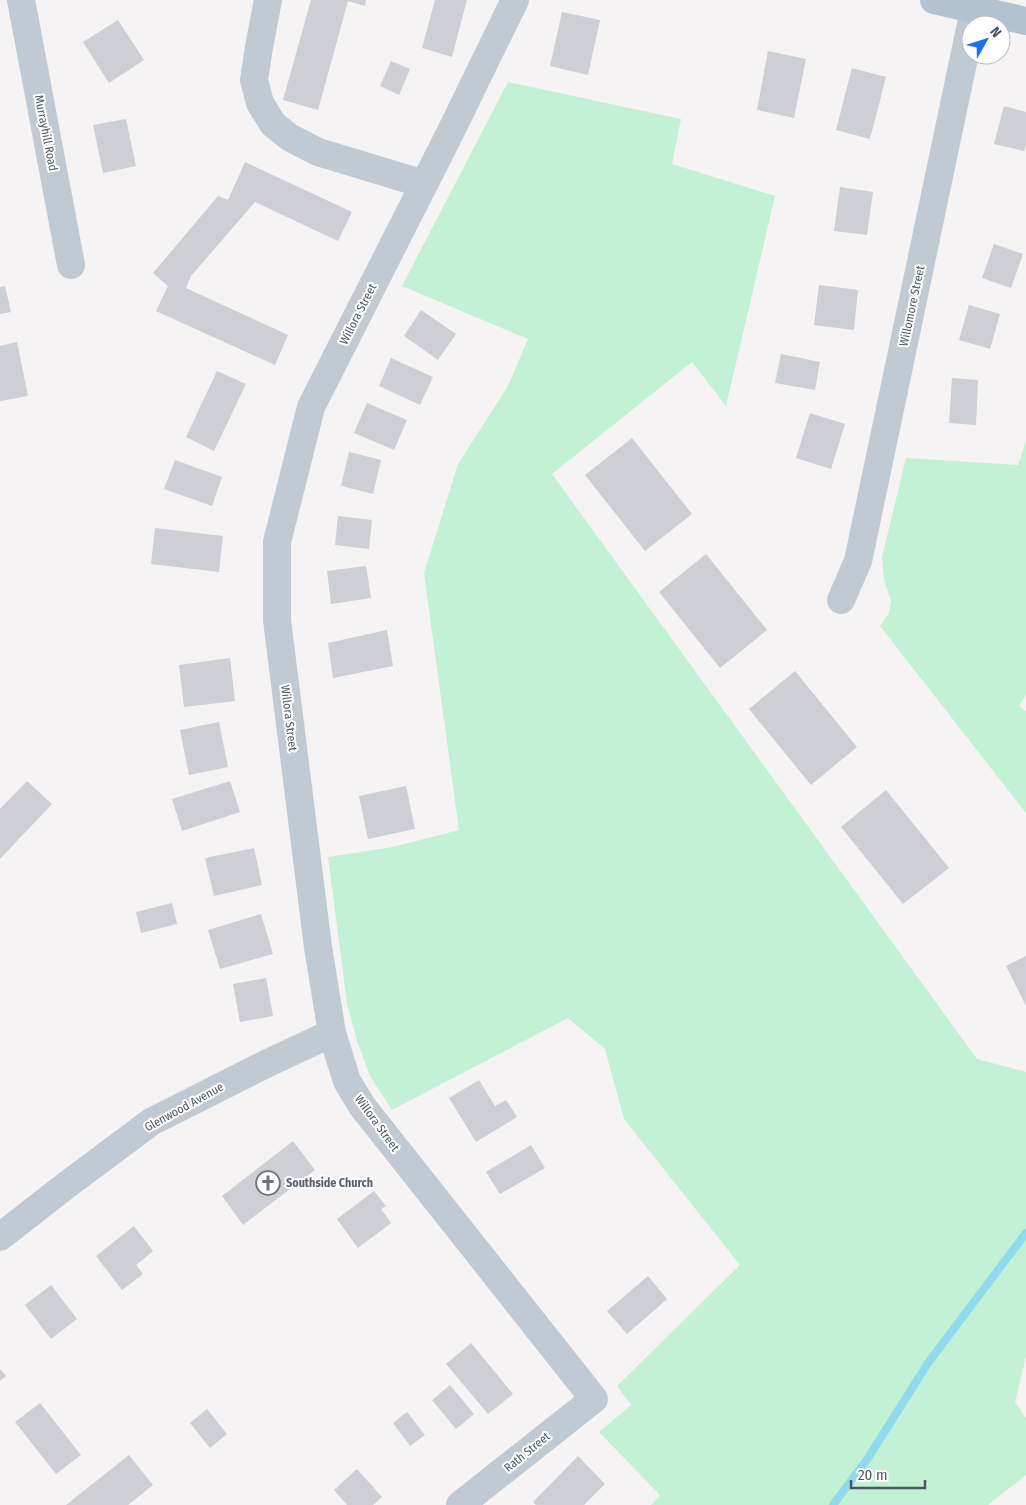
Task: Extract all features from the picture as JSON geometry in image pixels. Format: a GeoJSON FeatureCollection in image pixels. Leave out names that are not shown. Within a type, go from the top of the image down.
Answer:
{"type":"FeatureCollection","features":[{"type":"Feature","properties":{"kind":"main road"},"geometry":{"type":"LineString","coordinates":[[934,0],[1026,21]]}},
{"type":"Feature","properties":{"kind":"street","name":"Murrayhill Road"},"geometry":{"type":"LineString","coordinates":[[21,0],[71,265]]}},
{"type":"Feature","properties":{"kind":"street"},"geometry":{"type":"LineString","coordinates":[[268,0],[254,80],[260,103],[273,124],[288,137],[318,152],[424,184]]}},
{"type":"Feature","properties":{"kind":"street","name":"Willora Street"},"geometry":{"type":"LineString","coordinates":[[515,0],[311,407],[277,542],[277,620],[318,947],[332,1033],[347,1081],[362,1106],[594,1399]]}},
{"type":"Feature","properties":{"kind":"street","name":"Willomore Street"},"geometry":{"type":"LineString","coordinates":[[841,600],[858,561],[974,10]]}},
{"type":"Feature","properties":{"kind":"street","name":"Glenwood Avenue"},"geometry":{"type":"LineString","coordinates":[[0,1237],[151,1122],[332,1033]]}},
{"type":"Feature","properties":{"kind":"street","name":"Rath Street"},"geometry":{"type":"LineString","coordinates":[[460,1505],[594,1399]]}},
{"type":"Feature","properties":{"kind":"green space"},"geometry":{"type":"Polygon","coordinates":[[[508,82],[681,119],[672,164],[775,196],[726,406],[692,362],[552,474],[977,1059],[1026,1072],[1026,1357],[1015,1402],[1026,1418],[1026,1475],[988,1505],[651,1505],[660,1495],[599,1432],[631,1405],[617,1386],[740,1265],[624,1119],[605,1049],[568,1018],[392,1110],[370,1076],[357,1041],[347,1003],[328,857],[393,847],[459,830],[424,573],[458,464],[508,386],[528,339],[402,286],[508,82]]]}},
{"type":"Feature","properties":{"kind":"green space"},"geometry":{"type":"Polygon","coordinates":[[[1026,441],[1026,695],[1019,706],[1026,711],[1026,813],[880,626],[889,613],[891,601],[884,579],[882,557],[906,458],[1018,465],[1026,441]]]}},
{"type":"Feature","properties":{"kind":"building"},"geometry":{"type":"Polygon","coordinates":[[[311,0],[366,0],[365,6],[348,1],[318,110],[283,100],[311,0]]]}},
{"type":"Feature","properties":{"kind":"building"},"geometry":{"type":"Polygon","coordinates":[[[435,0],[467,0],[452,57],[422,48],[435,0]]]}},
{"type":"Feature","properties":{"kind":"building"},"geometry":{"type":"Polygon","coordinates":[[[562,12],[600,20],[588,75],[550,66],[562,12]]]}},
{"type":"Feature","properties":{"kind":"building"},"geometry":{"type":"Polygon","coordinates":[[[118,20],[144,60],[109,83],[83,42],[118,20]]]}},
{"type":"Feature","properties":{"kind":"building"},"geometry":{"type":"Polygon","coordinates":[[[768,51],[806,59],[794,118],[757,110],[768,51]]]}},
{"type":"Feature","properties":{"kind":"building"},"geometry":{"type":"Polygon","coordinates":[[[391,61],[410,69],[399,95],[380,86],[391,61]]]}},
{"type":"Feature","properties":{"kind":"building"},"geometry":{"type":"Polygon","coordinates":[[[852,68],[886,77],[870,139],[836,130],[852,68]]]}},
{"type":"Feature","properties":{"kind":"building"},"geometry":{"type":"Polygon","coordinates":[[[1004,106],[1026,112],[1026,144],[1024,151],[994,144],[1004,106]]]}},
{"type":"Feature","properties":{"kind":"building"},"geometry":{"type":"Polygon","coordinates":[[[126,119],[136,166],[103,173],[93,125],[126,119]]]}},
{"type":"Feature","properties":{"kind":"building"},"geometry":{"type":"Polygon","coordinates":[[[245,162],[352,212],[338,241],[255,202],[191,276],[186,288],[288,335],[275,365],[156,311],[168,286],[153,273],[218,196],[228,200],[245,162]]]}},
{"type":"Feature","properties":{"kind":"building"},"geometry":{"type":"Polygon","coordinates":[[[840,187],[873,192],[867,235],[834,231],[840,187]]]}},
{"type":"Feature","properties":{"kind":"building"},"geometry":{"type":"Polygon","coordinates":[[[994,244],[1023,254],[1011,288],[982,278],[994,244]]]}},
{"type":"Feature","properties":{"kind":"building"},"geometry":{"type":"Polygon","coordinates":[[[819,285],[858,290],[854,330],[814,325],[819,285]]]}},
{"type":"Feature","properties":{"kind":"building"},"geometry":{"type":"Polygon","coordinates":[[[5,286],[11,312],[0,314],[0,287],[5,286]]]}},
{"type":"Feature","properties":{"kind":"building"},"geometry":{"type":"Polygon","coordinates":[[[969,305],[1000,314],[990,349],[959,340],[969,305]]]}},
{"type":"Feature","properties":{"kind":"building"},"geometry":{"type":"Polygon","coordinates":[[[421,310],[456,334],[438,360],[404,336],[421,310]]]}},
{"type":"Feature","properties":{"kind":"building"},"geometry":{"type":"Polygon","coordinates":[[[17,342],[28,396],[0,401],[0,346],[17,342]]]}},
{"type":"Feature","properties":{"kind":"building"},"geometry":{"type":"Polygon","coordinates":[[[781,354],[820,362],[815,390],[775,383],[781,354]]]}},
{"type":"Feature","properties":{"kind":"building"},"geometry":{"type":"Polygon","coordinates":[[[391,358],[433,377],[420,405],[379,386],[391,358]]]}},
{"type":"Feature","properties":{"kind":"building"},"geometry":{"type":"Polygon","coordinates":[[[217,371],[246,384],[214,451],[186,437],[217,371]]]}},
{"type":"Feature","properties":{"kind":"building"},"geometry":{"type":"Polygon","coordinates":[[[952,378],[978,380],[976,425],[949,423],[952,378]]]}},
{"type":"Feature","properties":{"kind":"building"},"geometry":{"type":"Polygon","coordinates":[[[367,403],[407,420],[394,450],[354,433],[367,403]]]}},
{"type":"Feature","properties":{"kind":"building"},"geometry":{"type":"Polygon","coordinates":[[[810,413],[845,424],[831,469],[796,458],[810,413]]]}},
{"type":"Feature","properties":{"kind":"building"},"geometry":{"type":"Polygon","coordinates":[[[632,438],[692,514],[645,551],[585,475],[632,438]]]}},
{"type":"Feature","properties":{"kind":"building"},"geometry":{"type":"Polygon","coordinates":[[[349,452],[381,460],[373,494],[341,486],[349,452]]]}},
{"type":"Feature","properties":{"kind":"building"},"geometry":{"type":"Polygon","coordinates":[[[175,460],[222,477],[212,506],[164,489],[175,460]]]}},
{"type":"Feature","properties":{"kind":"building"},"geometry":{"type":"Polygon","coordinates":[[[338,516],[372,520],[369,549],[335,545],[338,516]]]}},
{"type":"Feature","properties":{"kind":"building"},"geometry":{"type":"Polygon","coordinates":[[[155,528],[223,536],[219,572],[151,564],[155,528]]]}},
{"type":"Feature","properties":{"kind":"building"},"geometry":{"type":"Polygon","coordinates":[[[706,554],[767,630],[720,668],[659,592],[706,554]]]}},
{"type":"Feature","properties":{"kind":"building"},"geometry":{"type":"Polygon","coordinates":[[[366,566],[371,598],[331,604],[327,571],[366,566]]]}},
{"type":"Feature","properties":{"kind":"building"},"geometry":{"type":"Polygon","coordinates":[[[387,630],[393,666],[333,678],[328,643],[387,630]]]}},
{"type":"Feature","properties":{"kind":"building"},"geometry":{"type":"Polygon","coordinates":[[[230,658],[235,701],[184,707],[179,665],[230,658]]]}},
{"type":"Feature","properties":{"kind":"building"},"geometry":{"type":"Polygon","coordinates":[[[795,671],[857,747],[811,785],[749,709],[795,671]]]}},
{"type":"Feature","properties":{"kind":"building"},"geometry":{"type":"Polygon","coordinates":[[[219,722],[228,767],[189,775],[180,730],[219,722]]]}},
{"type":"Feature","properties":{"kind":"building"},"geometry":{"type":"Polygon","coordinates":[[[27,781],[52,804],[0,859],[0,809],[27,781]]]}},
{"type":"Feature","properties":{"kind":"building"},"geometry":{"type":"Polygon","coordinates":[[[230,781],[240,812],[182,831],[172,799],[230,781]]]}},
{"type":"Feature","properties":{"kind":"building"},"geometry":{"type":"Polygon","coordinates":[[[406,786],[415,829],[368,839],[359,796],[406,786]]]}},
{"type":"Feature","properties":{"kind":"building"},"geometry":{"type":"Polygon","coordinates":[[[886,790],[949,868],[903,904],[841,827],[886,790]]]}},
{"type":"Feature","properties":{"kind":"building"},"geometry":{"type":"Polygon","coordinates":[[[254,848],[262,885],[214,896],[205,858],[254,848]]]}},
{"type":"Feature","properties":{"kind":"building"},"geometry":{"type":"Polygon","coordinates":[[[172,903],[177,924],[141,933],[136,912],[172,903]]]}},
{"type":"Feature","properties":{"kind":"building"},"geometry":{"type":"Polygon","coordinates":[[[261,914],[273,954],[220,969],[208,930],[261,914]]]}},
{"type":"Feature","properties":{"kind":"building"},"geometry":{"type":"Polygon","coordinates":[[[1026,956],[1026,1006],[1006,966],[1026,956]]]}},
{"type":"Feature","properties":{"kind":"building"},"geometry":{"type":"Polygon","coordinates":[[[266,978],[273,1016],[240,1022],[233,984],[266,978]]]}},
{"type":"Feature","properties":{"kind":"building"},"geometry":{"type":"Polygon","coordinates":[[[479,1080],[495,1106],[506,1100],[517,1117],[476,1142],[449,1098],[479,1080]]]}},
{"type":"Feature","properties":{"kind":"building","name":"Southside Church"},"geometry":{"type":"Polygon","coordinates":[[[293,1141],[315,1170],[243,1225],[222,1196],[293,1141]]]}},
{"type":"Feature","properties":{"kind":"building"},"geometry":{"type":"Polygon","coordinates":[[[531,1145],[545,1168],[500,1194],[486,1172],[531,1145]]]}},
{"type":"Feature","properties":{"kind":"building"},"geometry":{"type":"Polygon","coordinates":[[[374,1191],[386,1206],[381,1209],[391,1223],[358,1248],[337,1219],[374,1191]]]}},
{"type":"Feature","properties":{"kind":"building"},"geometry":{"type":"Polygon","coordinates":[[[134,1226],[153,1251],[136,1265],[143,1274],[122,1290],[96,1256],[134,1226]]]}},
{"type":"Feature","properties":{"kind":"building"},"geometry":{"type":"Polygon","coordinates":[[[648,1276],[667,1299],[627,1334],[607,1311],[648,1276]]]}},
{"type":"Feature","properties":{"kind":"building"},"geometry":{"type":"Polygon","coordinates":[[[51,1285],[77,1319],[51,1339],[25,1305],[51,1285]]]}},
{"type":"Feature","properties":{"kind":"building"},"geometry":{"type":"Polygon","coordinates":[[[471,1343],[513,1394],[488,1414],[446,1364],[471,1343]]]}},
{"type":"Feature","properties":{"kind":"building"},"geometry":{"type":"Polygon","coordinates":[[[0,1369],[6,1376],[0,1381],[0,1369]]]}},
{"type":"Feature","properties":{"kind":"building"},"geometry":{"type":"Polygon","coordinates":[[[450,1385],[474,1414],[456,1429],[432,1400],[450,1385]]]}},
{"type":"Feature","properties":{"kind":"building"},"geometry":{"type":"Polygon","coordinates":[[[40,1403],[81,1455],[56,1474],[15,1422],[40,1403]]]}},
{"type":"Feature","properties":{"kind":"building"},"geometry":{"type":"Polygon","coordinates":[[[207,1409],[227,1434],[210,1448],[190,1423],[207,1409]]]}},
{"type":"Feature","properties":{"kind":"building"},"geometry":{"type":"Polygon","coordinates":[[[407,1412],[425,1435],[410,1446],[393,1423],[407,1412]]]}},
{"type":"Feature","properties":{"kind":"building"},"geometry":{"type":"Polygon","coordinates":[[[129,1455],[153,1485],[128,1505],[66,1505],[129,1455]]]}},
{"type":"Feature","properties":{"kind":"building"},"geometry":{"type":"Polygon","coordinates":[[[578,1456],[605,1484],[584,1505],[536,1505],[533,1502],[578,1456]]]}},
{"type":"Feature","properties":{"kind":"building"},"geometry":{"type":"Polygon","coordinates":[[[357,1469],[382,1497],[373,1505],[347,1505],[334,1490],[357,1469]]]}},
{"type":"Feature","properties":{"kind":"waterway"},"geometry":{"type":"LineString","coordinates":[[833,1505],[868,1458],[928,1363],[1026,1233]]}},
{"type":"Feature","properties":{"kind":"place","name":"Southside Church"},"geometry":{"type":"Point","coordinates":[268,1183]}}]}
